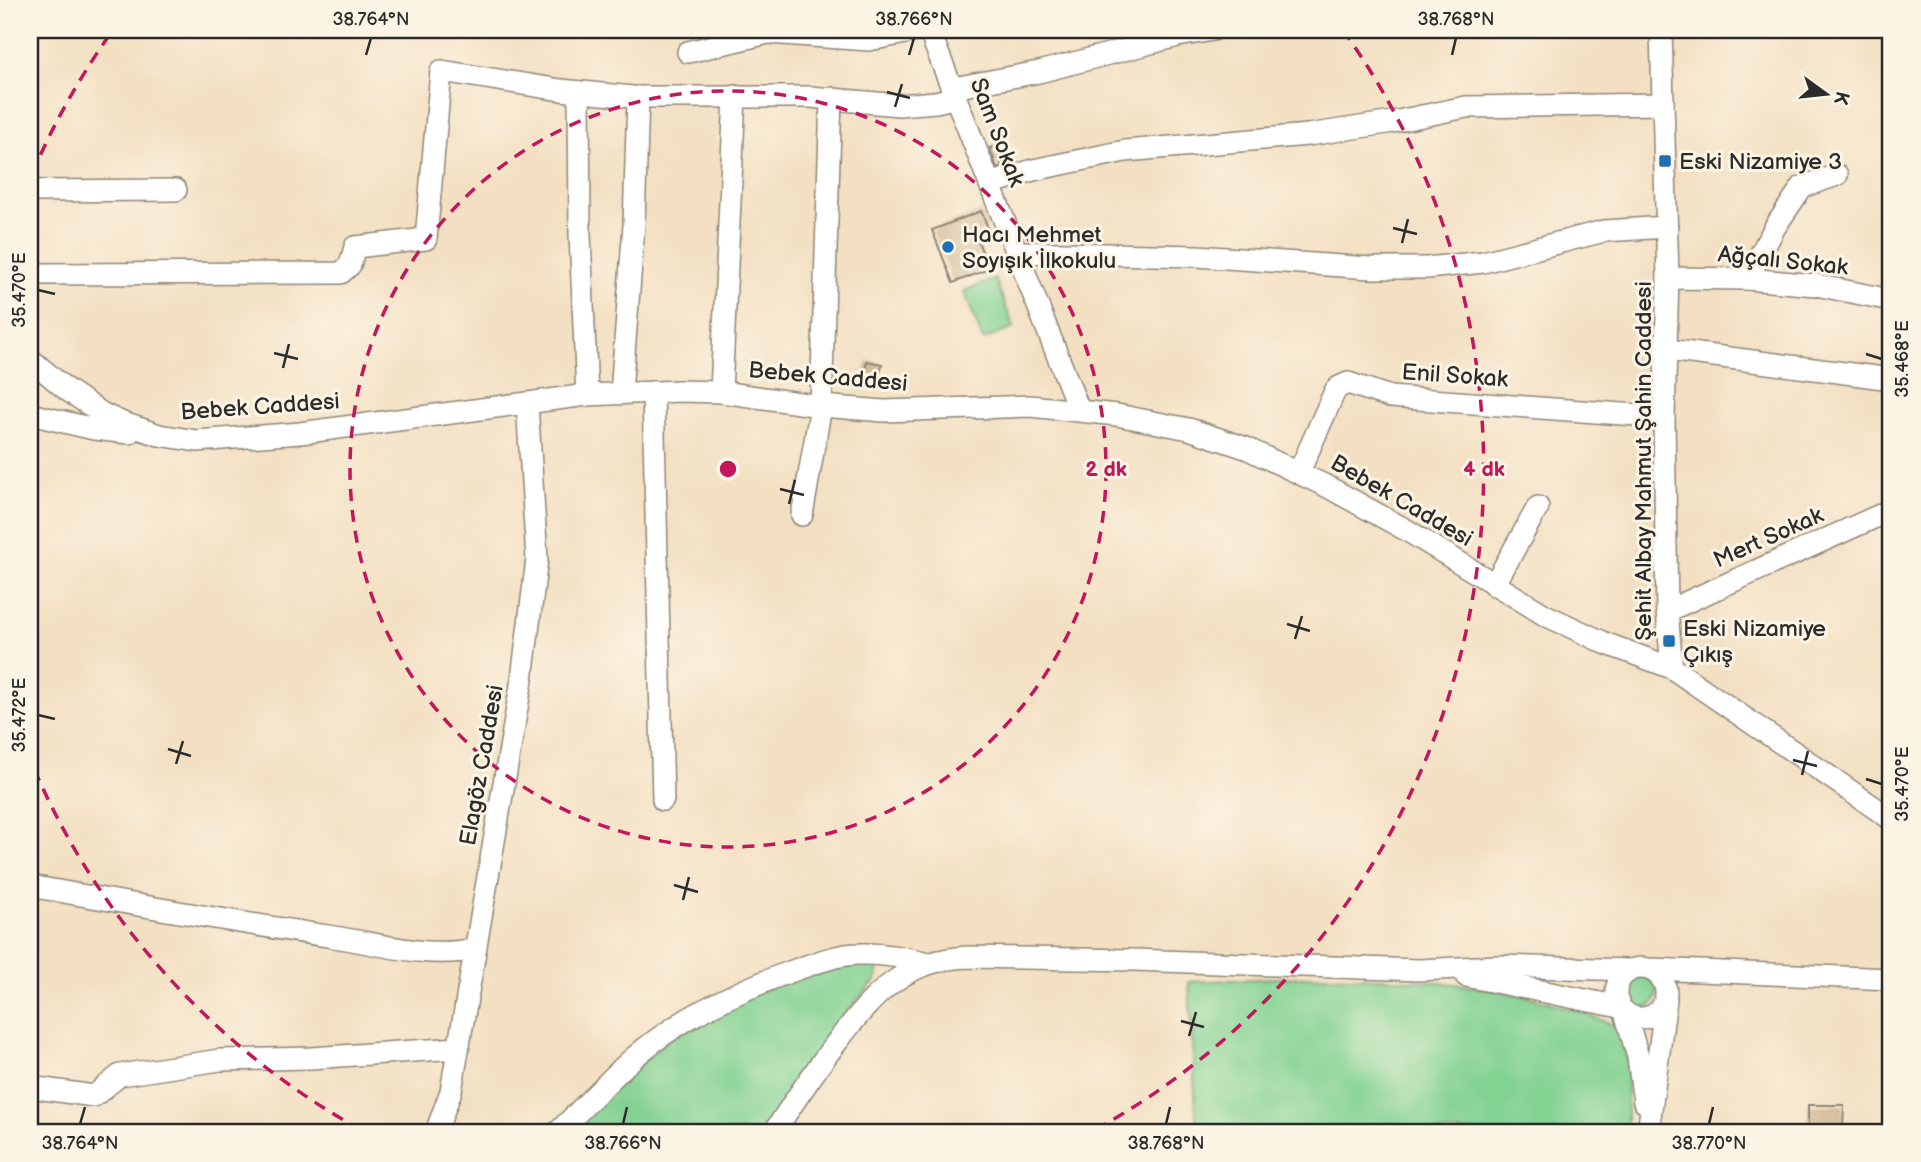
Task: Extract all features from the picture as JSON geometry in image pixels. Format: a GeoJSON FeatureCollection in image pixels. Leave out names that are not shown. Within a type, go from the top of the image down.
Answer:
{"type":"FeatureCollection","features":[{"type":"Feature","properties":{"kind":"street"},"geometry":{"type":"LineString","coordinates":[[688,52],[768,33],[869,40],[922,30]]}},
{"type":"Feature","properties":{"kind":"street","name":"Sam Sokak"},"geometry":{"type":"LineString","coordinates":[[929,30],[1079,410]]}},
{"type":"Feature","properties":{"kind":"street"},"geometry":{"type":"LineString","coordinates":[[30,274],[341,273],[350,265],[355,247],[426,239],[441,71],[579,92],[638,97],[831,98],[899,105],[936,102],[954,92],[1178,36],[1213,30]]}},
{"type":"Feature","properties":{"kind":"street","name":"Şehit Albay Mahmut Şahin Caddesi"},"geometry":{"type":"LineString","coordinates":[[1661,30],[1668,278],[1664,417],[1667,611],[1672,668],[1891,819]]}},
{"type":"Feature","properties":{"kind":"street"},"geometry":{"type":"LineString","coordinates":[[579,92],[580,235],[587,396]]}},
{"type":"Feature","properties":{"kind":"street"},"geometry":{"type":"LineString","coordinates":[[721,392],[735,96]]}},
{"type":"Feature","properties":{"kind":"street"},"geometry":{"type":"LineString","coordinates":[[621,393],[634,225],[638,97]]}},
{"type":"Feature","properties":{"kind":"street"},"geometry":{"type":"LineString","coordinates":[[802,515],[821,406],[831,98]]}},
{"type":"Feature","properties":{"kind":"street"},"geometry":{"type":"LineString","coordinates":[[990,184],[1034,170],[1125,151],[1308,135],[1466,107],[1663,104]]}},
{"type":"Feature","properties":{"kind":"street"},"geometry":{"type":"LineString","coordinates":[[1747,279],[1775,227],[1802,187],[1837,175]]}},
{"type":"Feature","properties":{"kind":"street"},"geometry":{"type":"LineString","coordinates":[[30,191],[176,190]]}},
{"type":"Feature","properties":{"kind":"street"},"geometry":{"type":"LineString","coordinates":[[1017,252],[1197,256],[1371,268],[1427,268],[1492,260],[1604,231],[1667,227]]}},
{"type":"Feature","properties":{"kind":"street","name":"Ağçalı Sokak"},"geometry":{"type":"LineString","coordinates":[[1668,278],[1747,279],[1816,285],[1891,300]]}},
{"type":"Feature","properties":{"kind":"street"},"geometry":{"type":"LineString","coordinates":[[1668,349],[1891,379]]}},
{"type":"Feature","properties":{"kind":"street","name":"Bebek Caddesi"},"geometry":{"type":"LineString","coordinates":[[30,359],[85,403],[123,423],[159,435],[197,441],[300,433],[587,396],[653,392],[721,392],[821,406],[884,411],[1030,406],[1117,415],[1189,429],[1245,448],[1299,472],[1399,525],[1494,585],[1576,631],[1672,668]]}},
{"type":"Feature","properties":{"kind":"street","name":"Enil Sokak"},"geometry":{"type":"LineString","coordinates":[[1299,472],[1335,391],[1348,383],[1390,397],[1664,417]]}},
{"type":"Feature","properties":{"kind":"street"},"geometry":{"type":"LineString","coordinates":[[653,392],[663,800]]}},
{"type":"Feature","properties":{"kind":"street","name":"Elagöz Caddesi"},"geometry":{"type":"LineString","coordinates":[[436,1132],[451,1091],[523,679],[537,559],[527,403]]}},
{"type":"Feature","properties":{"kind":"street"},"geometry":{"type":"LineString","coordinates":[[30,414],[94,429],[159,435]]}},
{"type":"Feature","properties":{"kind":"street"},"geometry":{"type":"LineString","coordinates":[[1494,585],[1538,507]]}},
{"type":"Feature","properties":{"kind":"street","name":"Mert Sokak"},"geometry":{"type":"LineString","coordinates":[[1667,611],[1891,510]]}},
{"type":"Feature","properties":{"kind":"street"},"geometry":{"type":"LineString","coordinates":[[30,886],[236,923],[388,945],[419,953],[475,949]]}},
{"type":"Feature","properties":{"kind":"street"},"geometry":{"type":"LineString","coordinates":[[558,1132],[631,1060],[652,1044],[696,1015],[747,988],[844,955],[881,954],[929,963]]}},
{"type":"Feature","properties":{"kind":"street"},"geometry":{"type":"LineString","coordinates":[[774,1132],[816,1068],[874,997],[895,980],[929,963],[968,957],[1147,960],[1419,970],[1497,966],[1641,969],[1891,979]]}},
{"type":"Feature","properties":{"kind":"street"},"geometry":{"type":"LineString","coordinates":[[1641,969],[1658,973],[1666,985],[1646,1132],[1637,1057],[1617,1000],[1616,986],[1624,973],[1641,969]]}},
{"type":"Feature","properties":{"kind":"street"},"geometry":{"type":"LineString","coordinates":[[1419,970],[1500,982],[1622,1010],[1638,1018],[1658,1012],[1666,1000]]}},
{"type":"Feature","properties":{"kind":"street"},"geometry":{"type":"LineString","coordinates":[[30,1087],[94,1096],[120,1076],[220,1060],[458,1048]]}},
{"type":"Feature","properties":{"kind":"green space"},"geometry":{"type":"Polygon","coordinates":[[[995,279],[1014,328],[983,340],[964,291],[995,279]]]}},
{"type":"Feature","properties":{"kind":"green space"},"geometry":{"type":"Polygon","coordinates":[[[842,963],[874,964],[878,971],[877,979],[847,1011],[779,1132],[566,1132],[669,1039],[785,979],[842,963]]]}},
{"type":"Feature","properties":{"kind":"green space"},"geometry":{"type":"Polygon","coordinates":[[[1321,976],[1400,979],[1477,987],[1552,1003],[1627,1031],[1627,1132],[1197,1132],[1189,982],[1321,976]]]}},
{"type":"Feature","properties":{"kind":"green space"},"geometry":{"type":"Polygon","coordinates":[[[1641,977],[1652,982],[1657,993],[1652,1004],[1641,1009],[1630,1004],[1625,993],[1630,982],[1641,977]]]}},
{"type":"Feature","properties":{"kind":"building"},"geometry":{"type":"Polygon","coordinates":[[[996,146],[1002,166],[997,168],[990,148],[996,146]]]}},
{"type":"Feature","properties":{"kind":"building"},"geometry":{"type":"Polygon","coordinates":[[[981,211],[988,228],[975,234],[989,269],[953,283],[932,230],[981,211]]]}},
{"type":"Feature","properties":{"kind":"building"},"geometry":{"type":"Polygon","coordinates":[[[867,361],[882,364],[877,388],[862,385],[867,361]]]}},
{"type":"Feature","properties":{"kind":"building"},"geometry":{"type":"Polygon","coordinates":[[[1808,1105],[1844,1105],[1843,1128],[1836,1127],[1836,1132],[1808,1132],[1808,1105]]]}},
{"type":"Feature","properties":{"kind":"place","name":"Eski Nizamiye 3"},"geometry":{"type":"Point","coordinates":[1665,161]}},
{"type":"Feature","properties":{"kind":"place","name":"Hacı Mehmet Soyışık İlkokulu"},"geometry":{"type":"Point","coordinates":[948,247]}},
{"type":"Feature","properties":{"kind":"place","name":"Eski Nizamiye Çıkış"},"geometry":{"type":"Point","coordinates":[1669,641]}}]}
